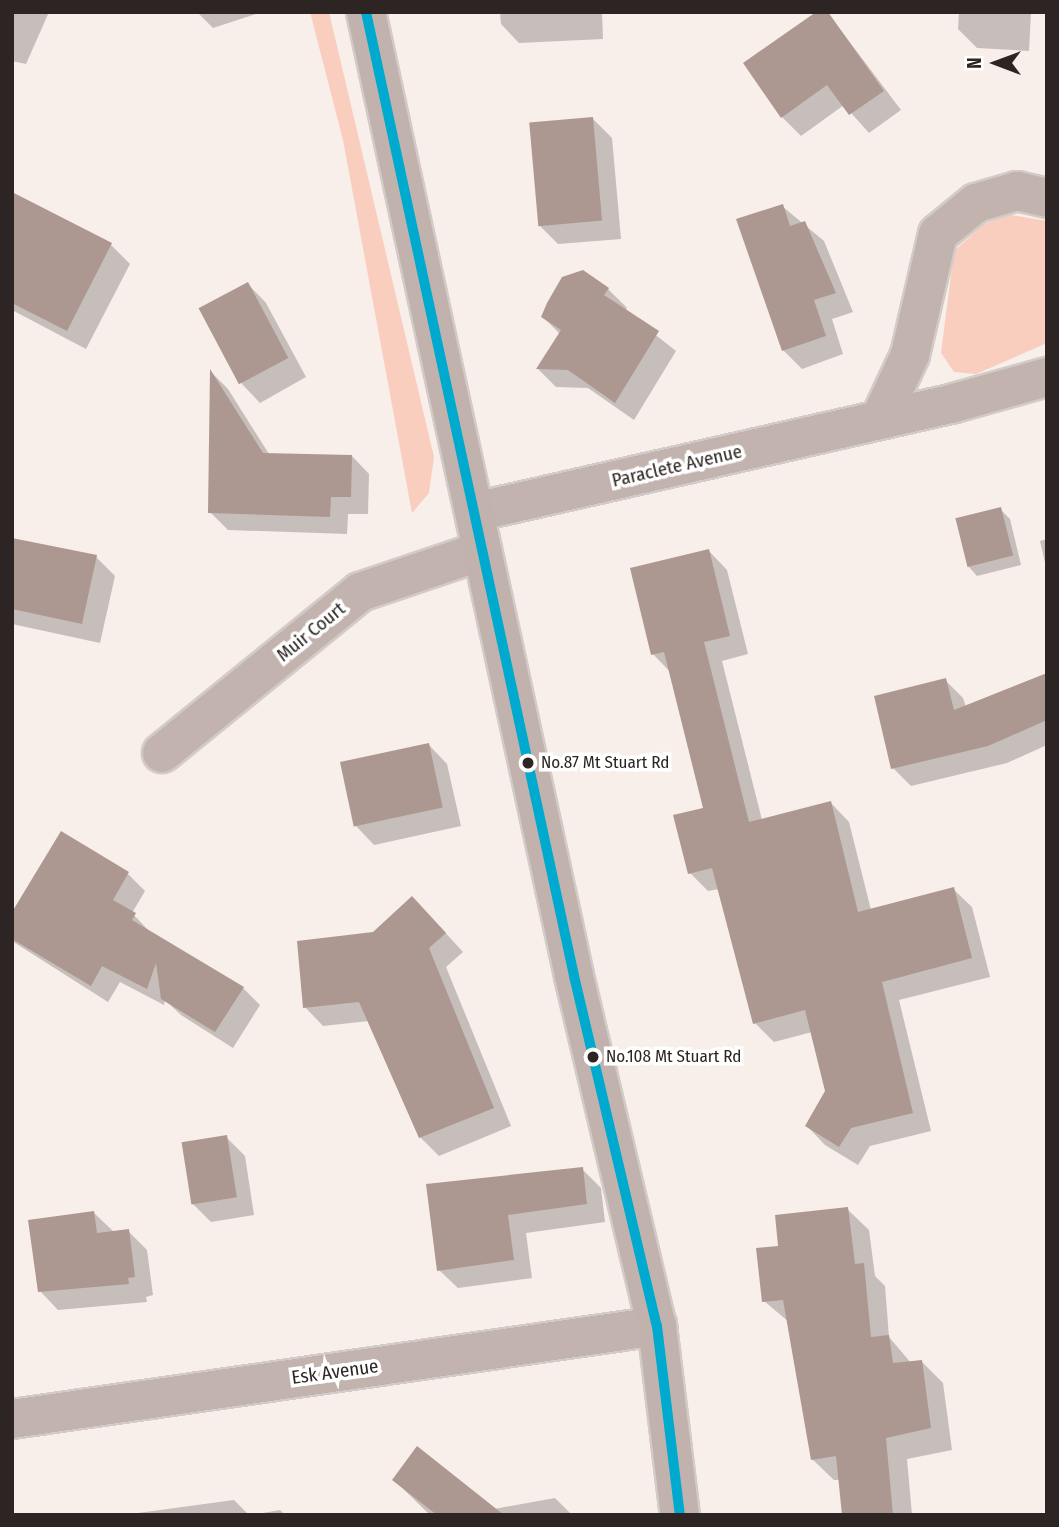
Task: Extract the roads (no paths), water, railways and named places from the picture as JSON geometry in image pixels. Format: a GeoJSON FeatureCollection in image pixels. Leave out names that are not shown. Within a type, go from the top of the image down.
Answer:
{"type":"FeatureCollection","features":[{"type":"Feature","properties":{"kind":"street"},"geometry":{"type":"LineString","coordinates":[[366,12],[574,976],[657,1326],[680,1515]]}},
{"type":"Feature","properties":{"kind":"street"},"geometry":{"type":"LineString","coordinates":[[880,419],[910,355],[938,234],[976,202],[1017,191],[1047,198]]}},
{"type":"Feature","properties":{"kind":"street","name":"Paraclete Avenue"},"geometry":{"type":"LineString","coordinates":[[475,512],[880,419],[1047,377]]}},
{"type":"Feature","properties":{"kind":"street","name":"Muir Court"},"geometry":{"type":"LineString","coordinates":[[162,754],[360,592],[482,551]]}},
{"type":"Feature","properties":{"kind":"street","name":"Esk Avenue"},"geometry":{"type":"LineString","coordinates":[[12,1419],[657,1326]]}},
{"type":"Feature","properties":{"kind":"place","name":"No.87 Mt Stuart Rd"},"geometry":{"type":"Point","coordinates":[528,763]}},
{"type":"Feature","properties":{"kind":"place","name":"No.108 Mt Stuart Rd"},"geometry":{"type":"Point","coordinates":[593,1057]}}]}
